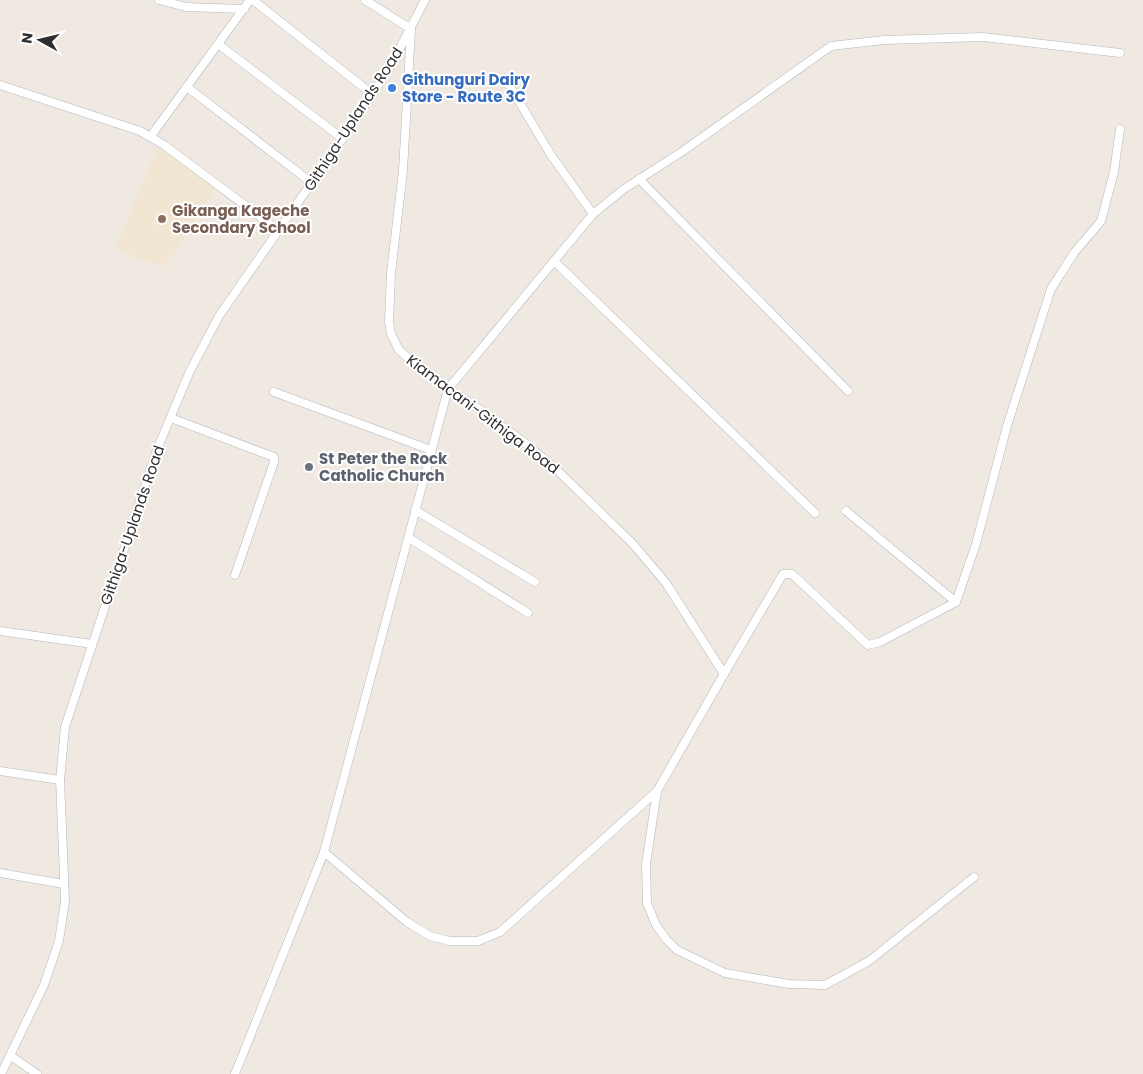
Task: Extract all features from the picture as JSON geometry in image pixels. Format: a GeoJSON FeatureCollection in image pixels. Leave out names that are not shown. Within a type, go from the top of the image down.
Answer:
{"type":"FeatureCollection","features":[{"type":"Feature","properties":{"kind":"street"},"geometry":{"type":"LineString","coordinates":[[158,0],[186,7],[244,8]]}},
{"type":"Feature","properties":{"kind":"street"},"geometry":{"type":"LineString","coordinates":[[151,136],[251,0],[372,94]]}},
{"type":"Feature","properties":{"kind":"street"},"geometry":{"type":"LineString","coordinates":[[365,0],[411,29]]}},
{"type":"Feature","properties":{"kind":"street","name":"Kiamacani-Githiga Road"},"geometry":{"type":"LineString","coordinates":[[425,0],[411,29],[403,171],[391,273],[389,322],[391,334],[399,350],[448,390],[471,403],[529,446],[557,470],[633,544],[666,583],[724,674]]}},
{"type":"Feature","properties":{"kind":"street","name":"Githiga-Uplands Road"},"geometry":{"type":"LineString","coordinates":[[1,1074],[44,985],[59,941],[64,901],[60,780],[66,727],[144,485],[190,371],[211,329],[343,139],[411,29]]}},
{"type":"Feature","properties":{"kind":"street"},"geometry":{"type":"LineString","coordinates":[[236,1074],[324,852],[448,390],[593,214],[639,179],[683,151],[831,46],[884,40],[983,37],[1120,53]]}},
{"type":"Feature","properties":{"kind":"street"},"geometry":{"type":"LineString","coordinates":[[218,44],[343,139]]}},
{"type":"Feature","properties":{"kind":"street"},"geometry":{"type":"LineString","coordinates":[[505,78],[546,147],[593,214]]}},
{"type":"Feature","properties":{"kind":"street"},"geometry":{"type":"LineString","coordinates":[[0,85],[106,119],[151,136],[278,230]]}},
{"type":"Feature","properties":{"kind":"street"},"geometry":{"type":"LineString","coordinates":[[187,87],[312,183]]}},
{"type":"Feature","properties":{"kind":"street"},"geometry":{"type":"LineString","coordinates":[[324,852],[407,922],[430,936],[450,941],[478,941],[500,932],[657,792],[783,574],[792,574],[868,645],[880,642],[956,602],[976,544],[1009,418],[1051,289],[1074,253],[1101,221],[1114,172],[1120,128]]}},
{"type":"Feature","properties":{"kind":"street"},"geometry":{"type":"LineString","coordinates":[[639,179],[848,391]]}},
{"type":"Feature","properties":{"kind":"street"},"geometry":{"type":"LineString","coordinates":[[554,261],[815,513]]}},
{"type":"Feature","properties":{"kind":"street"},"geometry":{"type":"LineString","coordinates":[[274,392],[431,450]]}},
{"type":"Feature","properties":{"kind":"street"},"geometry":{"type":"LineString","coordinates":[[171,418],[274,457],[274,462],[235,575]]}},
{"type":"Feature","properties":{"kind":"street"},"geometry":{"type":"LineString","coordinates":[[416,510],[536,582]]}},
{"type":"Feature","properties":{"kind":"street"},"geometry":{"type":"LineString","coordinates":[[846,511],[956,602]]}},
{"type":"Feature","properties":{"kind":"street"},"geometry":{"type":"LineString","coordinates":[[409,538],[528,613]]}},
{"type":"Feature","properties":{"kind":"street"},"geometry":{"type":"LineString","coordinates":[[0,631],[92,644]]}},
{"type":"Feature","properties":{"kind":"street"},"geometry":{"type":"LineString","coordinates":[[0,771],[60,780]]}},
{"type":"Feature","properties":{"kind":"street"},"geometry":{"type":"LineString","coordinates":[[657,792],[646,864],[647,903],[656,925],[677,950],[725,973],[789,984],[816,986],[832,983],[869,962],[974,876]]}},
{"type":"Feature","properties":{"kind":"street"},"geometry":{"type":"LineString","coordinates":[[0,873],[64,884]]}},
{"type":"Feature","properties":{"kind":"street"},"geometry":{"type":"LineString","coordinates":[[11,1056],[37,1074]]}},
{"type":"Feature","properties":{"kind":"shaded area","name":"Gikanga Kageche Secondary School"},"geometry":{"type":"Polygon","coordinates":[[[159,144],[216,187],[177,251],[163,267],[115,250],[159,144]]]}},
{"type":"Feature","properties":{"kind":"place","name":"Githunguri Dairy Store - Route 3C"},"geometry":{"type":"Point","coordinates":[392,88]}},
{"type":"Feature","properties":{"kind":"place","name":"Gikanga Kageche Secondary School"},"geometry":{"type":"Point","coordinates":[162,219]}},
{"type":"Feature","properties":{"kind":"place","name":"St Peter the Rock Catholic Church"},"geometry":{"type":"Point","coordinates":[309,467]}}]}
